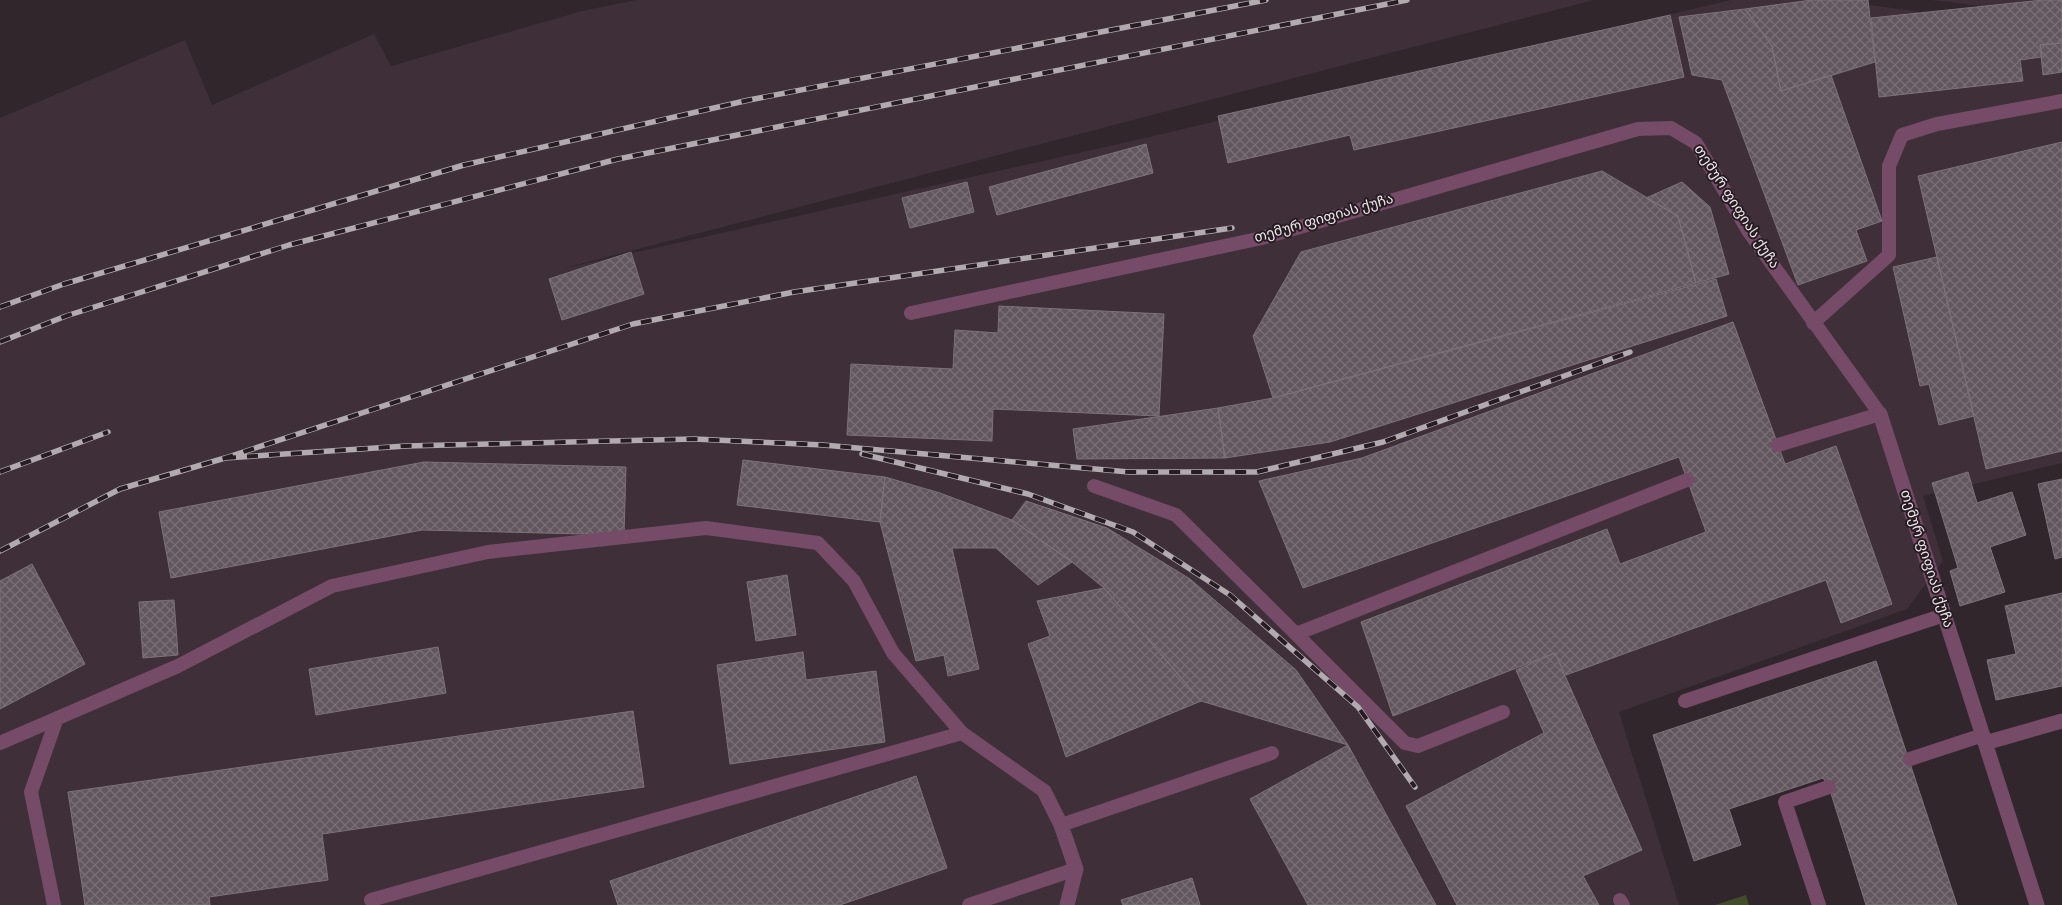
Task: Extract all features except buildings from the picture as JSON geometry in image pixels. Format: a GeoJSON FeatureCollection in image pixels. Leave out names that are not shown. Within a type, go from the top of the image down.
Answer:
{"type":"FeatureCollection","features":[{"type":"Feature","properties":{"kind":"street","name":"თემურ ფიფიას ქუჩა"},"geometry":{"type":"LineString","coordinates":[[1880,414],[2037,905]]}},
{"type":"Feature","properties":{"kind":"street"},"geometry":{"type":"LineString","coordinates":[[1984,739],[2062,721]]}},
{"type":"Feature","properties":{"kind":"street"},"geometry":{"type":"LineString","coordinates":[[1044,791],[1061,825],[1076,870],[1067,905]]}},
{"type":"Feature","properties":{"kind":"lane"},"geometry":{"type":"LineString","coordinates":[[1813,323],[1888,255],[1889,166],[1902,136],[1937,124],[2062,101]]}},
{"type":"Feature","properties":{"kind":"lane","name":"თემურ ფიფიას ქუჩა"},"geometry":{"type":"LineString","coordinates":[[911,313],[1262,238],[1638,129],[1671,128],[1696,143],[1749,232],[1880,414]]}},
{"type":"Feature","properties":{"kind":"lane"},"geometry":{"type":"LineString","coordinates":[[1778,445],[1880,414]]}},
{"type":"Feature","properties":{"kind":"lane"},"geometry":{"type":"LineString","coordinates":[[1296,634],[1687,480]]}},
{"type":"Feature","properties":{"kind":"lane"},"geometry":{"type":"LineString","coordinates":[[1094,486],[1176,515],[1405,743],[1418,746],[1504,712]]}},
{"type":"Feature","properties":{"kind":"lane"},"geometry":{"type":"LineString","coordinates":[[0,743],[178,666],[332,586],[488,552],[706,528],[818,543],[854,581],[893,653],[962,732],[1044,791]]}},
{"type":"Feature","properties":{"kind":"lane"},"geometry":{"type":"LineString","coordinates":[[1685,702],[1944,616]]}},
{"type":"Feature","properties":{"kind":"lane"},"geometry":{"type":"LineString","coordinates":[[54,905],[31,792],[57,718]]}},
{"type":"Feature","properties":{"kind":"lane"},"geometry":{"type":"LineString","coordinates":[[371,900],[962,732]]}},
{"type":"Feature","properties":{"kind":"lane"},"geometry":{"type":"LineString","coordinates":[[1910,759],[1984,739]]}},
{"type":"Feature","properties":{"kind":"lane"},"geometry":{"type":"LineString","coordinates":[[1061,825],[1272,753]]}},
{"type":"Feature","properties":{"kind":"lane"},"geometry":{"type":"LineString","coordinates":[[1819,905],[1785,802],[1829,787]]}},
{"type":"Feature","properties":{"kind":"lane"},"geometry":{"type":"LineString","coordinates":[[969,905],[1076,870]]}},
{"type":"Feature","properties":{"kind":"shaded area"},"geometry":{"type":"Polygon","coordinates":[[[637,0],[1594,0],[561,269],[1145,138],[1731,0],[1835,0],[2062,32],[2062,463],[1923,496],[1943,561],[1907,609],[1619,712],[1679,905],[0,905],[0,118],[185,40],[212,105],[374,34],[391,66],[582,11],[637,0]]]}},
{"type":"Feature","properties":{"kind":"shaded area"},"geometry":{"type":"Polygon","coordinates":[[[1932,0],[2062,0],[2062,16],[1932,0]]]}},
{"type":"Feature","properties":{"kind":"green space"},"geometry":{"type":"Polygon","coordinates":[[[1746,895],[1749,905],[1715,905],[1746,895]]]}},
{"type":"Feature","properties":{"kind":"railway"},"geometry":{"type":"LineString","coordinates":[[0,307],[64,284],[464,165],[749,100],[1266,0]]}},
{"type":"Feature","properties":{"kind":"railway"},"geometry":{"type":"LineString","coordinates":[[0,342],[66,316],[289,245],[618,159],[1407,0]]}},
{"type":"Feature","properties":{"kind":"railway"},"geometry":{"type":"LineString","coordinates":[[0,551],[120,489],[225,458],[633,324],[794,292],[1232,228]]}},
{"type":"Feature","properties":{"kind":"railway"},"geometry":{"type":"LineString","coordinates":[[225,458],[406,446],[694,439],[823,445],[1129,472],[1257,472],[1383,442],[1630,352]]}},
{"type":"Feature","properties":{"kind":"railway"},"geometry":{"type":"LineString","coordinates":[[0,472],[108,432]]}},
{"type":"Feature","properties":{"kind":"railway"},"geometry":{"type":"LineString","coordinates":[[862,454],[1028,494],[1133,532],[1230,595],[1358,707],[1415,787]]}}]}
